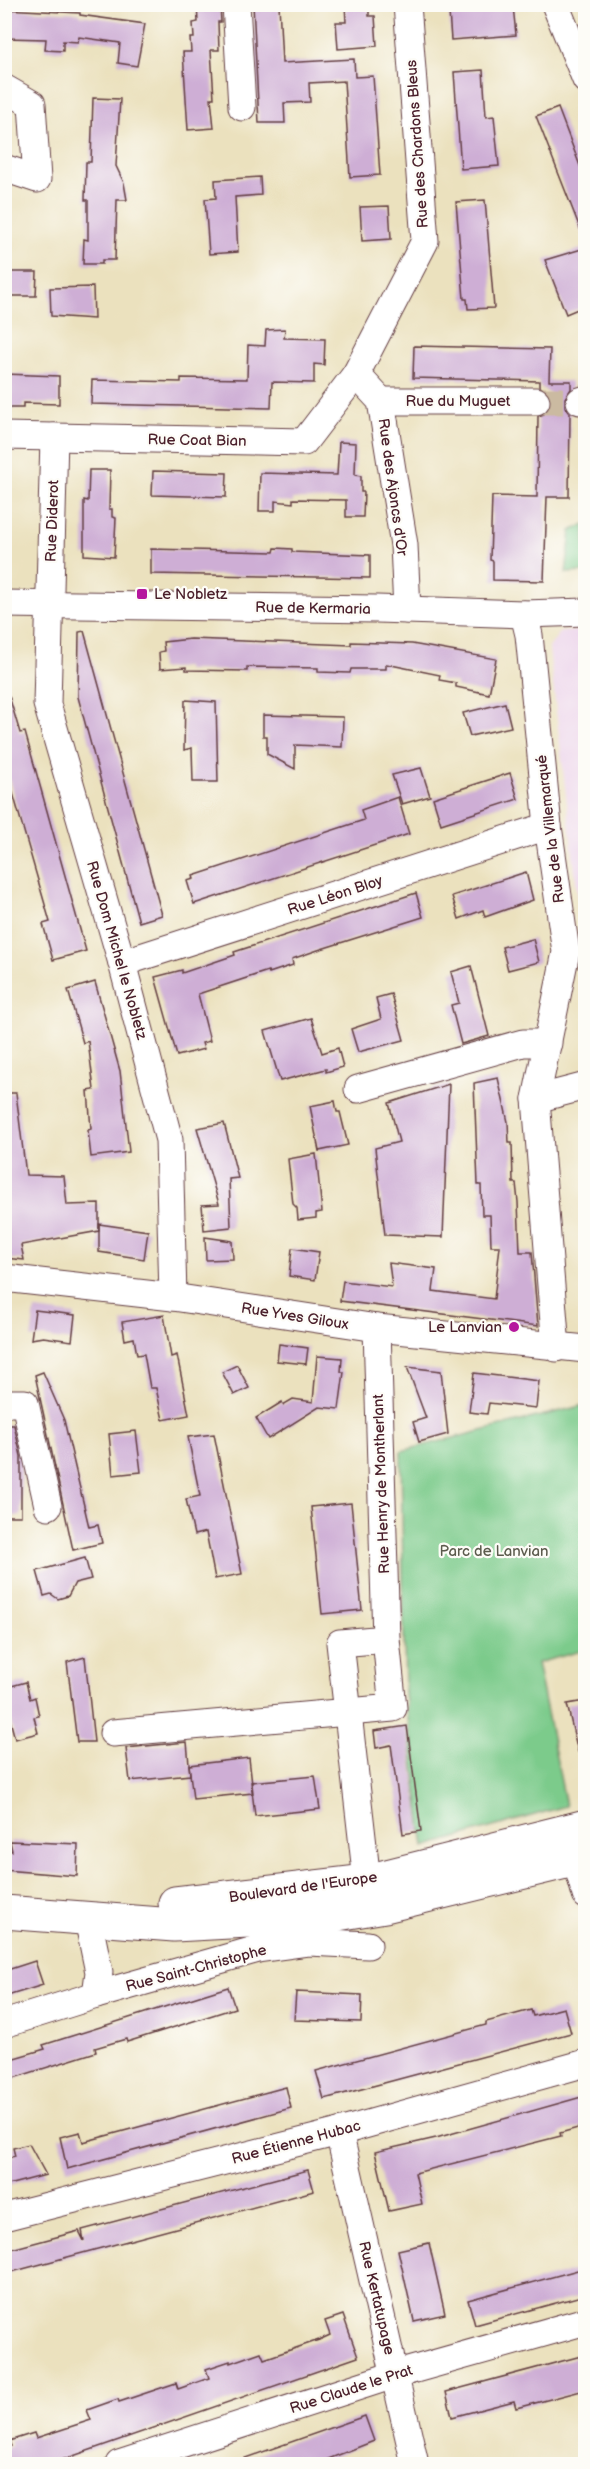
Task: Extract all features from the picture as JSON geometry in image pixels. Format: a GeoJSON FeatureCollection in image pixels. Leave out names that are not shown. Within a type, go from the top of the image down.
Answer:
{"type":"FeatureCollection","features":[{"type":"Feature","properties":{"kind":"main road","name":"Boulevard de l'Europe"},"geometry":{"type":"LineString","coordinates":[[51,1916],[367,1881],[585,1826]]}},
{"type":"Feature","properties":{"kind":"main road","name":"Boulevard de l'Europe"},"geometry":{"type":"LineString","coordinates":[[4,1912],[174,1925],[320,1917],[385,1906],[580,1859]]}},
{"type":"Feature","properties":{"kind":"street"},"geometry":{"type":"LineString","coordinates":[[236,4],[242,107]]}},
{"type":"Feature","properties":{"kind":"street","name":"Rue des Chardons Bleus"},"geometry":{"type":"LineString","coordinates":[[356,374],[425,241],[407,4]]}},
{"type":"Feature","properties":{"kind":"street"},"geometry":{"type":"LineString","coordinates":[[555,4],[585,80]]}},
{"type":"Feature","properties":{"kind":"street"},"geometry":{"type":"LineString","coordinates":[[4,88],[32,104],[37,179],[4,168]]}},
{"type":"Feature","properties":{"kind":"street","name":"Rue des Ajoncs d'Or"},"geometry":{"type":"LineString","coordinates":[[356,374],[381,400],[404,545],[407,610]]}},
{"type":"Feature","properties":{"kind":"street","name":"Rue Coat Bian"},"geometry":{"type":"LineString","coordinates":[[4,436],[304,442],[356,374]]}},
{"type":"Feature","properties":{"kind":"street","name":"Rue du Muguet"},"geometry":{"type":"LineString","coordinates":[[381,400],[536,401]]}},
{"type":"Feature","properties":{"kind":"street","name":"Rue Diderot"},"geometry":{"type":"LineString","coordinates":[[49,606],[54,436]]}},
{"type":"Feature","properties":{"kind":"street","name":"Rue de Kermaria"},"geometry":{"type":"LineString","coordinates":[[4,604],[524,614],[585,612]]}},
{"type":"Feature","properties":{"kind":"street","name":"Rue Dom Michel le Nobletz"},"geometry":{"type":"LineString","coordinates":[[49,606],[47,704],[122,963],[169,1140],[173,1297]]}},
{"type":"Feature","properties":{"kind":"street","name":"Rue de la Villemarqué"},"geometry":{"type":"LineString","coordinates":[[524,614],[529,635],[548,826],[566,952],[537,1099],[556,1348]]}},
{"type":"Feature","properties":{"kind":"street","name":"Rue Léon Bloy"},"geometry":{"type":"LineString","coordinates":[[122,963],[548,826]]}},
{"type":"Feature","properties":{"kind":"street"},"geometry":{"type":"LineString","coordinates":[[358,1089],[523,1043],[548,1043]]}},
{"type":"Feature","properties":{"kind":"street"},"geometry":{"type":"LineString","coordinates":[[537,1099],[585,1086]]}},
{"type":"Feature","properties":{"kind":"street","name":"Rue Yves Giloux"},"geometry":{"type":"LineString","coordinates":[[4,1278],[173,1297],[377,1328],[556,1348],[585,1349]]}},
{"type":"Feature","properties":{"kind":"street","name":"Rue Henry de Montherlant"},"geometry":{"type":"LineString","coordinates":[[113,1733],[393,1708],[386,1639],[377,1328]]}},
{"type":"Feature","properties":{"kind":"street"},"geometry":{"type":"LineString","coordinates":[[4,1403],[25,1403],[48,1506]]}},
{"type":"Feature","properties":{"kind":"street"},"geometry":{"type":"LineString","coordinates":[[367,1881],[340,1643],[386,1639]]}},
{"type":"Feature","properties":{"kind":"street"},"geometry":{"type":"LineString","coordinates":[[580,1859],[585,1895]]}},
{"type":"Feature","properties":{"kind":"street"},"geometry":{"type":"LineString","coordinates":[[88,1919],[99,1972],[96,1995]]}},
{"type":"Feature","properties":{"kind":"street","name":"Rue Saint-Christophe"},"geometry":{"type":"LineString","coordinates":[[4,2024],[258,1949],[309,1942],[368,1945]]}},
{"type":"Feature","properties":{"kind":"street","name":"Rue Étienne Hubac"},"geometry":{"type":"LineString","coordinates":[[4,2217],[339,2132],[585,2062]]}},
{"type":"Feature","properties":{"kind":"street","name":"Rue Kertatupage"},"geometry":{"type":"LineString","coordinates":[[339,2132],[415,2464]]}},
{"type":"Feature","properties":{"kind":"street","name":"Rue Claude le Prat"},"geometry":{"type":"LineString","coordinates":[[119,2464],[394,2375],[585,2321]]}},
{"type":"Feature","properties":{"kind":"shaded area"},"geometry":{"type":"Polygon","coordinates":[[[585,630],[586,959],[549,648],[560,632],[585,630]]]}},
{"type":"Feature","properties":{"kind":"green space"},"geometry":{"type":"Polygon","coordinates":[[[585,524],[585,572],[566,573],[571,531],[585,524]]]}},
{"type":"Feature","properties":{"kind":"green space","name":"Parc de Lanvian"},"geometry":{"type":"Polygon","coordinates":[[[585,1405],[585,1650],[537,1663],[566,1806],[424,1847],[405,1695],[401,1451],[585,1405]]]}},
{"type":"Feature","properties":{"kind":"building"},"geometry":{"type":"Polygon","coordinates":[[[197,4],[220,4],[219,50],[211,50],[214,98],[211,98],[214,128],[188,130],[183,52],[191,52],[190,38],[194,38],[193,23],[198,22],[197,4]]]}},
{"type":"Feature","properties":{"kind":"building"},"geometry":{"type":"Polygon","coordinates":[[[253,4],[279,4],[282,63],[354,59],[355,77],[373,76],[380,175],[350,177],[344,81],[309,83],[310,102],[284,103],[285,123],[259,123],[253,4]]]}},
{"type":"Feature","properties":{"kind":"building"},"geometry":{"type":"Polygon","coordinates":[[[345,4],[369,4],[369,16],[375,16],[377,46],[338,49],[336,22],[346,22],[345,4]]]}},
{"type":"Feature","properties":{"kind":"building"},"geometry":{"type":"Polygon","coordinates":[[[513,6],[516,35],[451,40],[449,12],[513,6]]]}},
{"type":"Feature","properties":{"kind":"building"},"geometry":{"type":"Polygon","coordinates":[[[4,9],[80,13],[80,15],[145,24],[137,66],[118,63],[120,43],[79,37],[78,42],[63,41],[63,51],[45,50],[46,39],[4,38],[4,9]]]}},
{"type":"Feature","properties":{"kind":"building"},"geometry":{"type":"Polygon","coordinates":[[[483,70],[486,117],[494,116],[499,166],[461,169],[454,72],[483,70]]]}},
{"type":"Feature","properties":{"kind":"building"},"geometry":{"type":"Polygon","coordinates":[[[93,98],[120,99],[116,166],[124,183],[127,200],[117,200],[115,260],[102,260],[102,264],[83,264],[84,239],[88,240],[88,200],[85,200],[86,162],[91,162],[93,98]]]}},
{"type":"Feature","properties":{"kind":"building"},"geometry":{"type":"Polygon","coordinates":[[[558,108],[585,179],[585,241],[536,116],[558,108]]]}},
{"type":"Feature","properties":{"kind":"building"},"geometry":{"type":"Polygon","coordinates":[[[260,177],[261,195],[235,197],[238,252],[209,254],[205,199],[216,198],[215,180],[260,177]]]}},
{"type":"Feature","properties":{"kind":"building"},"geometry":{"type":"Polygon","coordinates":[[[485,200],[494,308],[468,309],[467,299],[464,299],[456,202],[485,200]]]}},
{"type":"Feature","properties":{"kind":"building"},"geometry":{"type":"Polygon","coordinates":[[[389,206],[391,239],[362,241],[360,207],[389,206]]]}},
{"type":"Feature","properties":{"kind":"building"},"geometry":{"type":"Polygon","coordinates":[[[585,248],[585,306],[566,314],[545,260],[585,248]]]}},
{"type":"Feature","properties":{"kind":"building"},"geometry":{"type":"Polygon","coordinates":[[[4,272],[37,272],[36,296],[4,296],[4,272]]]}},
{"type":"Feature","properties":{"kind":"building"},"geometry":{"type":"Polygon","coordinates":[[[93,287],[94,319],[51,316],[50,288],[93,287]]]}},
{"type":"Feature","properties":{"kind":"building"},"geometry":{"type":"Polygon","coordinates":[[[285,329],[284,338],[325,339],[324,365],[314,364],[314,383],[272,382],[271,408],[91,404],[92,380],[181,382],[181,378],[247,379],[248,345],[265,346],[266,330],[285,329]]]}},
{"type":"Feature","properties":{"kind":"building"},"geometry":{"type":"Polygon","coordinates":[[[414,346],[550,349],[549,381],[571,381],[571,389],[565,398],[565,407],[570,413],[569,497],[547,497],[544,581],[493,580],[493,561],[490,560],[492,496],[537,497],[538,416],[550,408],[552,402],[550,394],[539,386],[539,381],[413,378],[414,346]]]}},
{"type":"Feature","properties":{"kind":"building"},"geometry":{"type":"Polygon","coordinates":[[[4,374],[59,376],[59,404],[23,403],[23,408],[4,408],[4,374]]]}},
{"type":"Feature","properties":{"kind":"building"},"geometry":{"type":"Polygon","coordinates":[[[339,442],[356,443],[355,475],[361,476],[361,492],[364,492],[363,517],[346,517],[346,500],[293,499],[293,503],[275,501],[275,511],[259,511],[260,473],[337,475],[339,442]]]}},
{"type":"Feature","properties":{"kind":"building"},"geometry":{"type":"Polygon","coordinates":[[[89,470],[110,470],[109,509],[112,509],[112,517],[116,518],[114,557],[84,555],[84,500],[88,501],[89,470]]]}},
{"type":"Feature","properties":{"kind":"building"},"geometry":{"type":"Polygon","coordinates":[[[153,471],[227,473],[226,497],[152,495],[153,471]]]}},
{"type":"Feature","properties":{"kind":"building"},"geometry":{"type":"Polygon","coordinates":[[[275,548],[292,549],[292,552],[370,555],[370,578],[151,574],[151,549],[274,552],[275,548]]]}},
{"type":"Feature","properties":{"kind":"building"},"geometry":{"type":"Polygon","coordinates":[[[84,631],[162,915],[139,922],[78,697],[79,632],[84,631]]]}},
{"type":"Feature","properties":{"kind":"building"},"geometry":{"type":"Polygon","coordinates":[[[191,639],[351,645],[351,642],[412,644],[496,659],[489,694],[456,687],[456,683],[439,680],[440,675],[386,664],[386,669],[351,669],[350,673],[318,672],[318,668],[247,667],[247,671],[186,670],[186,667],[160,669],[159,652],[164,651],[163,642],[191,639]]]}},
{"type":"Feature","properties":{"kind":"building"},"geometry":{"type":"Polygon","coordinates":[[[9,696],[20,733],[25,732],[86,951],[53,960],[43,924],[50,922],[4,762],[4,697],[9,696]]]}},
{"type":"Feature","properties":{"kind":"building"},"geometry":{"type":"Polygon","coordinates":[[[185,700],[216,702],[218,782],[193,782],[192,748],[184,750],[185,700]]]}},
{"type":"Feature","properties":{"kind":"building"},"geometry":{"type":"Polygon","coordinates":[[[505,703],[511,727],[470,736],[463,713],[505,703]]]}},
{"type":"Feature","properties":{"kind":"building"},"geometry":{"type":"Polygon","coordinates":[[[263,715],[343,717],[342,747],[295,745],[295,769],[267,754],[267,736],[263,736],[263,715]]]}},
{"type":"Feature","properties":{"kind":"building"},"geometry":{"type":"Polygon","coordinates":[[[421,768],[430,796],[402,804],[392,775],[421,768]]]}},
{"type":"Feature","properties":{"kind":"building"},"geometry":{"type":"Polygon","coordinates":[[[510,773],[518,799],[441,824],[433,798],[510,773]]]}},
{"type":"Feature","properties":{"kind":"building"},"geometry":{"type":"Polygon","coordinates":[[[398,797],[409,834],[194,904],[187,881],[194,879],[193,876],[364,820],[361,810],[398,797]]]}},
{"type":"Feature","properties":{"kind":"building"},"geometry":{"type":"Polygon","coordinates":[[[526,872],[533,900],[485,917],[483,910],[459,919],[452,896],[526,872]]]}},
{"type":"Feature","properties":{"kind":"building"},"geometry":{"type":"Polygon","coordinates":[[[416,893],[423,917],[292,959],[293,965],[198,994],[210,1041],[202,1043],[204,1049],[177,1056],[155,977],[182,970],[182,973],[235,955],[234,952],[416,893]]]}},
{"type":"Feature","properties":{"kind":"building"},"geometry":{"type":"Polygon","coordinates":[[[533,939],[539,962],[508,970],[502,947],[533,939]]]}},
{"type":"Feature","properties":{"kind":"building"},"geometry":{"type":"Polygon","coordinates":[[[471,966],[489,1036],[461,1044],[451,1005],[459,1003],[451,972],[471,966]]]}},
{"type":"Feature","properties":{"kind":"building"},"geometry":{"type":"Polygon","coordinates":[[[95,982],[120,1071],[129,1152],[91,1157],[88,1091],[94,1090],[88,1041],[83,1043],[68,990],[95,982]]]}},
{"type":"Feature","properties":{"kind":"building"},"geometry":{"type":"Polygon","coordinates":[[[391,994],[404,1040],[358,1052],[351,1029],[381,1019],[376,998],[391,994]]]}},
{"type":"Feature","properties":{"kind":"building"},"geometry":{"type":"Polygon","coordinates":[[[311,1018],[322,1053],[338,1048],[343,1067],[280,1081],[265,1031],[311,1018]]]}},
{"type":"Feature","properties":{"kind":"building"},"geometry":{"type":"Polygon","coordinates":[[[498,1078],[508,1122],[509,1143],[512,1143],[513,1183],[516,1183],[518,1202],[520,1252],[532,1252],[538,1326],[340,1301],[343,1281],[392,1287],[389,1263],[436,1269],[433,1291],[494,1299],[500,1246],[491,1246],[490,1215],[482,1215],[481,1185],[478,1185],[474,1083],[498,1078]]]}},
{"type":"Feature","properties":{"kind":"building"},"geometry":{"type":"Polygon","coordinates":[[[449,1084],[443,1237],[385,1235],[375,1148],[399,1142],[389,1103],[449,1084]]]}},
{"type":"Feature","properties":{"kind":"building"},"geometry":{"type":"Polygon","coordinates":[[[4,1093],[16,1093],[26,1175],[64,1176],[67,1205],[99,1204],[99,1231],[21,1245],[24,1260],[4,1258],[4,1093]]]}},
{"type":"Feature","properties":{"kind":"building"},"geometry":{"type":"Polygon","coordinates":[[[335,1101],[348,1145],[319,1151],[310,1106],[335,1101]]]}},
{"type":"Feature","properties":{"kind":"building"},"geometry":{"type":"Polygon","coordinates":[[[224,1123],[238,1178],[229,1179],[231,1227],[204,1230],[202,1205],[219,1204],[197,1128],[224,1123]]]}},
{"type":"Feature","properties":{"kind":"building"},"geometry":{"type":"Polygon","coordinates":[[[316,1154],[322,1212],[316,1213],[316,1218],[298,1220],[297,1208],[293,1204],[288,1159],[316,1154]]]}},
{"type":"Feature","properties":{"kind":"building"},"geometry":{"type":"Polygon","coordinates":[[[99,1224],[148,1231],[144,1259],[99,1252],[99,1224]]]}},
{"type":"Feature","properties":{"kind":"building"},"geometry":{"type":"Polygon","coordinates":[[[205,1237],[232,1241],[233,1259],[206,1260],[205,1237]]]}},
{"type":"Feature","properties":{"kind":"building"},"geometry":{"type":"Polygon","coordinates":[[[292,1248],[319,1252],[315,1280],[289,1276],[292,1248]]]}},
{"type":"Feature","properties":{"kind":"building"},"geometry":{"type":"Polygon","coordinates":[[[35,1310],[75,1315],[72,1341],[43,1337],[31,1339],[35,1310]]]}},
{"type":"Feature","properties":{"kind":"building"},"geometry":{"type":"Polygon","coordinates":[[[164,1315],[171,1357],[177,1355],[189,1415],[163,1420],[156,1388],[150,1388],[144,1354],[137,1355],[134,1338],[125,1340],[122,1322],[164,1315]]]}},
{"type":"Feature","properties":{"kind":"building"},"geometry":{"type":"Polygon","coordinates":[[[279,1344],[308,1348],[306,1364],[277,1361],[279,1344]]]}},
{"type":"Feature","properties":{"kind":"building"},"geometry":{"type":"Polygon","coordinates":[[[317,1356],[342,1358],[341,1372],[344,1372],[339,1409],[319,1407],[268,1439],[256,1418],[282,1402],[283,1405],[293,1399],[313,1402],[317,1356]]]}},
{"type":"Feature","properties":{"kind":"building"},"geometry":{"type":"Polygon","coordinates":[[[237,1365],[249,1388],[234,1395],[222,1372],[237,1365]]]}},
{"type":"Feature","properties":{"kind":"building"},"geometry":{"type":"Polygon","coordinates":[[[407,1367],[441,1371],[448,1434],[419,1442],[413,1422],[426,1418],[407,1367]]]}},
{"type":"Feature","properties":{"kind":"building"},"geometry":{"type":"Polygon","coordinates":[[[43,1372],[64,1420],[89,1527],[98,1525],[102,1543],[73,1550],[35,1375],[43,1372]]]}},
{"type":"Feature","properties":{"kind":"building"},"geometry":{"type":"Polygon","coordinates":[[[474,1373],[539,1381],[536,1408],[489,1403],[487,1414],[469,1412],[474,1373]]]}},
{"type":"Feature","properties":{"kind":"building"},"geometry":{"type":"Polygon","coordinates":[[[4,1425],[14,1425],[21,1456],[21,1516],[4,1516],[4,1425]]]}},
{"type":"Feature","properties":{"kind":"building"},"geometry":{"type":"Polygon","coordinates":[[[136,1431],[141,1472],[113,1475],[109,1434],[136,1431]]]}},
{"type":"Feature","properties":{"kind":"building"},"geometry":{"type":"Polygon","coordinates":[[[214,1434],[242,1574],[215,1579],[206,1532],[194,1535],[186,1499],[200,1496],[188,1437],[214,1434]]]}},
{"type":"Feature","properties":{"kind":"building"},"geometry":{"type":"Polygon","coordinates":[[[351,1503],[362,1610],[322,1614],[311,1507],[351,1503]]]}},
{"type":"Feature","properties":{"kind":"building"},"geometry":{"type":"Polygon","coordinates":[[[85,1558],[91,1579],[75,1583],[68,1596],[58,1599],[51,1594],[44,1596],[37,1571],[85,1558]]]}},
{"type":"Feature","properties":{"kind":"building"},"geometry":{"type":"Polygon","coordinates":[[[85,1657],[94,1742],[77,1742],[67,1662],[85,1657]]]}},
{"type":"Feature","properties":{"kind":"building"},"geometry":{"type":"Polygon","coordinates":[[[26,1682],[30,1699],[35,1697],[39,1716],[34,1717],[38,1733],[15,1739],[4,1697],[4,1688],[26,1682]]]}},
{"type":"Feature","properties":{"kind":"building"},"geometry":{"type":"Polygon","coordinates":[[[585,1701],[585,1752],[578,1752],[567,1704],[585,1701]]]}},
{"type":"Feature","properties":{"kind":"building"},"geometry":{"type":"Polygon","coordinates":[[[407,1726],[421,1831],[403,1834],[391,1745],[376,1748],[374,1731],[407,1726]]]}},
{"type":"Feature","properties":{"kind":"building"},"geometry":{"type":"Polygon","coordinates":[[[187,1742],[190,1775],[130,1781],[126,1748],[187,1742]]]}},
{"type":"Feature","properties":{"kind":"building"},"geometry":{"type":"Polygon","coordinates":[[[249,1758],[253,1793],[193,1799],[189,1765],[249,1758]]]}},
{"type":"Feature","properties":{"kind":"building"},"geometry":{"type":"Polygon","coordinates":[[[315,1776],[320,1809],[255,1816],[251,1782],[315,1776]]]}},
{"type":"Feature","properties":{"kind":"building"},"geometry":{"type":"Polygon","coordinates":[[[10,1841],[78,1844],[77,1876],[4,1870],[4,1851],[12,1851],[10,1841]]]}},
{"type":"Feature","properties":{"kind":"building"},"geometry":{"type":"Polygon","coordinates":[[[35,1961],[43,1985],[4,1997],[4,1971],[35,1961]]]}},
{"type":"Feature","properties":{"kind":"building"},"geometry":{"type":"Polygon","coordinates":[[[228,1987],[235,2008],[127,2042],[126,2039],[95,2048],[96,2052],[4,2081],[4,2061],[45,2049],[43,2045],[228,1987]]]}},
{"type":"Feature","properties":{"kind":"building"},"geometry":{"type":"Polygon","coordinates":[[[296,1992],[362,1995],[361,2022],[294,2020],[296,1992]]]}},
{"type":"Feature","properties":{"kind":"building"},"geometry":{"type":"Polygon","coordinates":[[[564,2008],[571,2033],[324,2099],[316,2071],[486,2025],[486,2022],[531,2010],[533,2016],[564,2008]]]}},
{"type":"Feature","properties":{"kind":"building"},"geometry":{"type":"Polygon","coordinates":[[[286,2087],[291,2108],[67,2169],[60,2137],[80,2132],[83,2142],[286,2087]]]}},
{"type":"Feature","properties":{"kind":"building"},"geometry":{"type":"Polygon","coordinates":[[[585,2096],[585,2126],[560,2133],[561,2136],[415,2173],[422,2204],[389,2211],[375,2152],[436,2138],[585,2096]]]}},
{"type":"Feature","properties":{"kind":"building"},"geometry":{"type":"Polygon","coordinates":[[[29,2144],[46,2175],[4,2186],[4,2159],[15,2156],[13,2148],[29,2144]]]}},
{"type":"Feature","properties":{"kind":"building"},"geometry":{"type":"Polygon","coordinates":[[[308,2170],[314,2191],[4,2274],[4,2251],[79,2231],[84,2241],[82,2230],[308,2170]]]}},
{"type":"Feature","properties":{"kind":"building"},"geometry":{"type":"Polygon","coordinates":[[[429,2243],[445,2314],[414,2321],[398,2250],[429,2243]]]}},
{"type":"Feature","properties":{"kind":"building"},"geometry":{"type":"Polygon","coordinates":[[[585,2268],[585,2295],[475,2325],[468,2300],[585,2268]]]}},
{"type":"Feature","properties":{"kind":"building"},"geometry":{"type":"Polygon","coordinates":[[[343,2315],[358,2357],[50,2464],[4,2464],[4,2449],[11,2446],[9,2441],[34,2433],[36,2438],[91,2420],[87,2410],[118,2399],[119,2402],[176,2383],[178,2389],[209,2378],[206,2369],[230,2361],[230,2363],[261,2352],[264,2359],[319,2340],[330,2335],[325,2321],[343,2315]]]}},
{"type":"Feature","properties":{"kind":"building"},"geometry":{"type":"Polygon","coordinates":[[[585,2355],[585,2390],[516,2408],[514,2401],[452,2417],[446,2392],[585,2355]]]}},
{"type":"Feature","properties":{"kind":"building"},"geometry":{"type":"Polygon","coordinates":[[[365,2416],[374,2441],[323,2461],[325,2464],[234,2464],[234,2462],[365,2416]]]}},
{"type":"Feature","properties":{"kind":"tunnel"},"geometry":{"type":"LineString","coordinates":[[536,401],[580,401]]}},
{"type":"Feature","properties":{"kind":"place","name":"Le Nobletz"},"geometry":{"type":"Point","coordinates":[142,594]}},
{"type":"Feature","properties":{"kind":"place","name":"Le Lanvian"},"geometry":{"type":"Point","coordinates":[514,1327]}}]}
